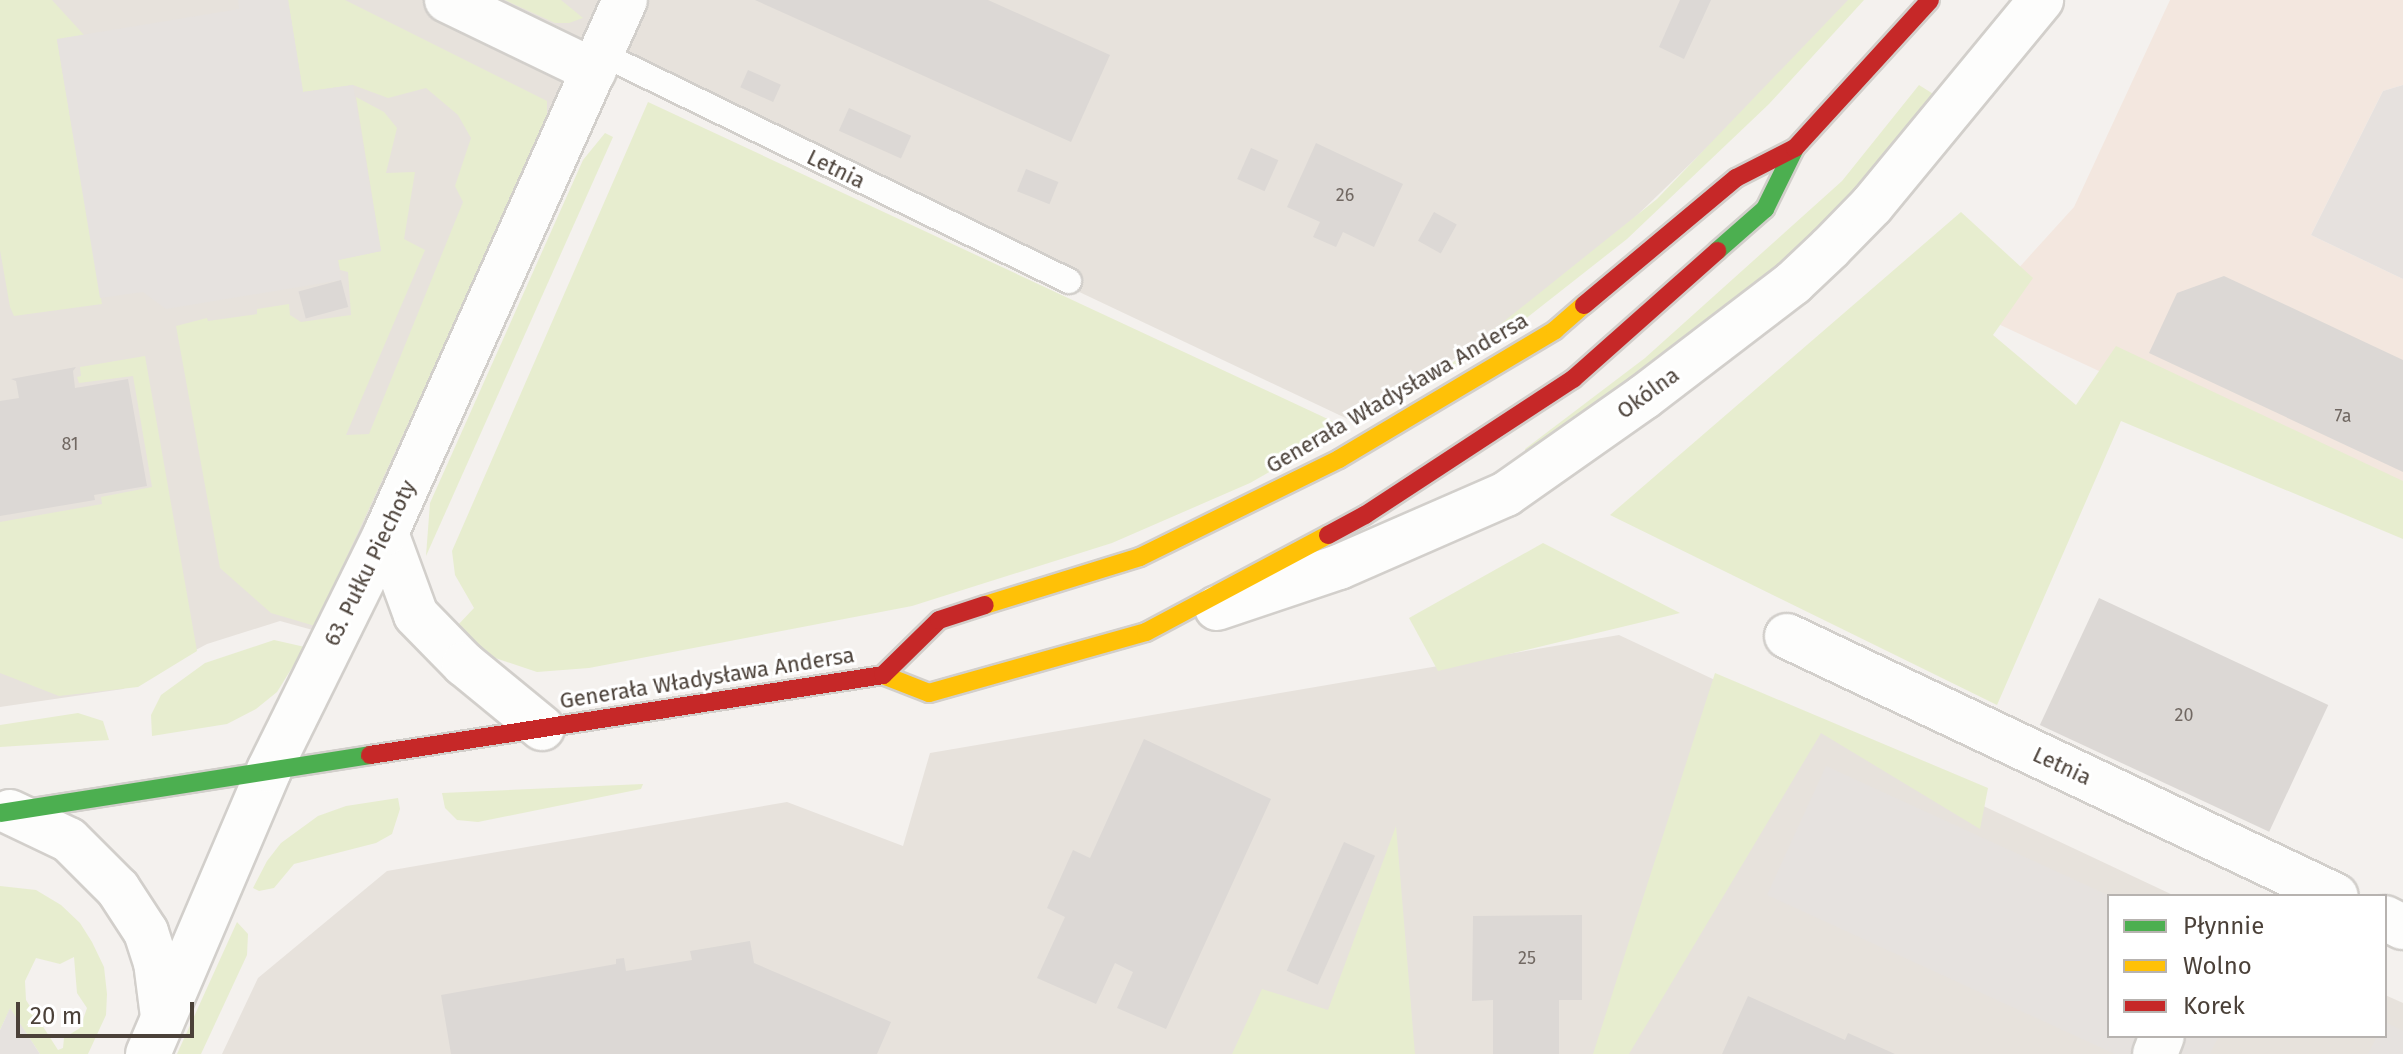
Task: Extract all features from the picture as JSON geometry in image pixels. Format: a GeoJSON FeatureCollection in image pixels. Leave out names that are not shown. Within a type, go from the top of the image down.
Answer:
{"type":"FeatureCollection","features":[{"type":"Feature","properties":{"kind":"main road","name":"Generała Władysława Andersa"},"geometry":{"type":"LineString","coordinates":[[5,812],[883,675],[939,620],[1140,557],[1339,459],[1555,330],[1736,178],[1795,148],[1930,0]]}},
{"type":"Feature","properties":{"kind":"main road"},"geometry":{"type":"LineString","coordinates":[[883,675],[929,693],[1146,632],[1365,515],[1573,379],[1765,209],[1795,148]]}},
{"type":"Feature","properties":{"kind":"street"},"geometry":{"type":"LineString","coordinates":[[447,0],[599,63]]}},
{"type":"Feature","properties":{"kind":"street","name":"63. Pułku Piechoty"},"geometry":{"type":"LineString","coordinates":[[155,1037],[269,770],[386,533],[625,0]]}},
{"type":"Feature","properties":{"kind":"street","name":"Okólna"},"geometry":{"type":"LineString","coordinates":[[1146,632],[1339,567],[1506,494],[1644,397],[1793,283],[1830,248],[1882,193],[2041,0]]}},
{"type":"Feature","properties":{"kind":"street"},"geometry":{"type":"LineString","coordinates":[[386,533],[416,615],[464,664],[542,728]]}},
{"type":"Feature","properties":{"kind":"street","name":"Letnia"},"geometry":{"type":"LineString","coordinates":[[1787,636],[2332,894]]}},
{"type":"Feature","properties":{"kind":"street"},"geometry":{"type":"LineString","coordinates":[[5,812],[69,840],[100,868],[133,909],[146,932],[156,962],[155,1037]]}},
{"type":"Feature","properties":{"kind":"lane","name":"Letnia"},"geometry":{"type":"LineString","coordinates":[[599,63],[1069,281]]}},
{"type":"Feature","properties":{"kind":"shaded area"},"geometry":{"type":"Polygon","coordinates":[[[0,0],[1853,0],[1810,48],[1597,254],[1501,329],[1354,422],[608,69],[349,640],[280,621],[207,644],[123,689],[0,707],[0,0]]]}},
{"type":"Feature","properties":{"kind":"shaded area"},"geometry":{"type":"Polygon","coordinates":[[[238,0],[288,0],[303,92],[353,85],[381,251],[338,260],[341,280],[166,309],[143,292],[100,298],[57,39],[239,9],[238,0]]]}},
{"type":"Feature","properties":{"kind":"shaded area"},"geometry":{"type":"Polygon","coordinates":[[[2170,0],[2403,0],[2403,85],[2383,91],[2311,235],[2403,279],[2403,513],[1977,314],[2074,207],[2170,0]]]}},
{"type":"Feature","properties":{"kind":"shaded area"},"geometry":{"type":"Polygon","coordinates":[[[2403,85],[2403,279],[2311,235],[2383,91],[2403,85]]]}},
{"type":"Feature","properties":{"kind":"shaded area"},"geometry":{"type":"Polygon","coordinates":[[[1619,635],[2171,894],[2107,894],[2107,1038],[2387,1038],[2387,996],[2403,1003],[2403,1054],[222,1054],[258,978],[387,871],[787,802],[903,846],[930,753],[1619,635]]]}},
{"type":"Feature","properties":{"kind":"shaded area"},"geometry":{"type":"Polygon","coordinates":[[[1826,766],[2107,895],[2107,1038],[2218,1038],[2210,1054],[2115,1054],[1767,895],[1826,766]]]}},
{"type":"Feature","properties":{"kind":"shaded area"},"geometry":{"type":"Polygon","coordinates":[[[10,1008],[40,1054],[0,1054],[0,1030],[10,1008]]]}},
{"type":"Feature","properties":{"kind":"shaded area"},"geometry":{"type":"Polygon","coordinates":[[[2387,1023],[2403,1031],[2403,1054],[2368,1054],[2376,1038],[2387,1038],[2387,1023]]]}},
{"type":"Feature","properties":{"kind":"green space"},"geometry":{"type":"Polygon","coordinates":[[[0,0],[52,0],[84,35],[57,40],[102,304],[14,316],[10,307],[0,250],[0,0]]]}},
{"type":"Feature","properties":{"kind":"green space"},"geometry":{"type":"Polygon","coordinates":[[[288,0],[345,0],[547,101],[547,116],[537,143],[315,626],[271,613],[220,568],[176,326],[207,318],[208,321],[257,314],[257,309],[289,304],[290,315],[301,322],[351,315],[348,272],[340,270],[338,260],[381,251],[356,97],[384,112],[397,128],[386,173],[415,172],[404,239],[425,250],[346,435],[369,434],[463,202],[455,186],[471,138],[458,115],[426,88],[388,98],[353,85],[303,92],[288,0]]]}},
{"type":"Feature","properties":{"kind":"green space"},"geometry":{"type":"Polygon","coordinates":[[[505,0],[561,0],[583,18],[569,23],[555,23],[505,0]]]}},
{"type":"Feature","properties":{"kind":"green space"},"geometry":{"type":"Polygon","coordinates":[[[1848,0],[1864,0],[1769,104],[1627,239],[1501,338],[1397,404],[1387,395],[1452,363],[1657,199],[1848,0]]]}},
{"type":"Feature","properties":{"kind":"green space"},"geometry":{"type":"Polygon","coordinates":[[[1919,85],[1938,97],[1849,204],[1770,281],[1525,456],[1525,449],[1645,358],[1842,181],[1919,85]]]}},
{"type":"Feature","properties":{"kind":"green space"},"geometry":{"type":"Polygon","coordinates":[[[648,102],[1347,428],[1250,483],[1112,543],[912,606],[589,668],[537,672],[495,658],[457,626],[474,608],[455,575],[452,551],[648,102]]]}},
{"type":"Feature","properties":{"kind":"green space"},"geometry":{"type":"Polygon","coordinates":[[[605,133],[613,137],[426,556],[430,503],[583,160],[605,133]]]}},
{"type":"Feature","properties":{"kind":"green space"},"geometry":{"type":"Polygon","coordinates":[[[1961,212],[2033,278],[1993,335],[2076,405],[2116,346],[2403,481],[2403,539],[2121,421],[1997,705],[1610,515],[1961,212]]]}},
{"type":"Feature","properties":{"kind":"green space"},"geometry":{"type":"Polygon","coordinates":[[[145,356],[197,651],[138,687],[59,696],[0,673],[0,522],[102,504],[101,497],[152,487],[133,376],[79,383],[77,377],[81,376],[80,367],[145,356]]]}},
{"type":"Feature","properties":{"kind":"green space"},"geometry":{"type":"Polygon","coordinates":[[[1543,543],[1680,613],[1438,671],[1409,618],[1543,543]]]}},
{"type":"Feature","properties":{"kind":"green space"},"geometry":{"type":"Polygon","coordinates":[[[274,640],[305,647],[277,692],[256,709],[227,724],[152,736],[151,715],[161,695],[205,663],[274,640]]]}},
{"type":"Feature","properties":{"kind":"green space"},"geometry":{"type":"Polygon","coordinates":[[[1715,673],[1988,788],[1980,829],[1821,733],[1629,1054],[1593,1054],[1715,673]]]}},
{"type":"Feature","properties":{"kind":"green space"},"geometry":{"type":"Polygon","coordinates":[[[78,713],[103,721],[109,740],[0,747],[0,725],[78,713]]]}},
{"type":"Feature","properties":{"kind":"green space"},"geometry":{"type":"Polygon","coordinates":[[[643,784],[641,789],[478,822],[457,820],[445,808],[442,793],[643,784]]]}},
{"type":"Feature","properties":{"kind":"green space"},"geometry":{"type":"Polygon","coordinates":[[[398,798],[400,809],[392,834],[376,843],[294,864],[274,888],[259,891],[253,888],[281,843],[318,816],[346,806],[398,798]]]}},
{"type":"Feature","properties":{"kind":"green space"},"geometry":{"type":"Polygon","coordinates":[[[1396,826],[1415,1054],[1232,1054],[1262,989],[1328,1010],[1396,826]]]}},
{"type":"Feature","properties":{"kind":"green space"},"geometry":{"type":"Polygon","coordinates":[[[0,886],[36,890],[61,905],[80,923],[92,942],[104,967],[106,1015],[88,1054],[40,1054],[10,1009],[0,1030],[0,886]],[[74,957],[60,964],[36,958],[25,981],[26,1000],[58,1050],[63,1048],[64,1038],[80,1028],[87,1008],[77,993],[74,957]]]}},
{"type":"Feature","properties":{"kind":"green space"},"geometry":{"type":"Polygon","coordinates":[[[237,922],[248,934],[247,955],[201,1054],[177,1054],[237,922]]]}},
{"type":"Feature","properties":{"kind":"building"},"geometry":{"type":"Polygon","coordinates":[[[755,0],[988,0],[1110,55],[1071,142],[755,0]]]}},
{"type":"Feature","properties":{"kind":"building"},"geometry":{"type":"Polygon","coordinates":[[[1680,0],[1711,0],[1684,59],[1659,47],[1680,0]]]}},
{"type":"Feature","properties":{"kind":"building"},"geometry":{"type":"Polygon","coordinates":[[[748,70],[781,85],[773,102],[740,87],[748,70]]]}},
{"type":"Feature","properties":{"kind":"building"},"geometry":{"type":"Polygon","coordinates":[[[849,108],[911,136],[901,158],[839,131],[849,108]]]}},
{"type":"Feature","properties":{"kind":"building"},"geometry":{"type":"Polygon","coordinates":[[[1316,143],[1403,184],[1374,247],[1343,232],[1336,247],[1313,237],[1320,222],[1287,207],[1316,143]]]}},
{"type":"Feature","properties":{"kind":"building"},"geometry":{"type":"Polygon","coordinates":[[[1251,148],[1278,160],[1265,191],[1237,179],[1251,148]]]}},
{"type":"Feature","properties":{"kind":"building"},"geometry":{"type":"Polygon","coordinates":[[[1026,169],[1058,182],[1049,204],[1017,191],[1026,169]]]}},
{"type":"Feature","properties":{"kind":"building"},"geometry":{"type":"Polygon","coordinates":[[[1434,212],[1457,225],[1441,253],[1418,241],[1434,212]]]}},
{"type":"Feature","properties":{"kind":"building"},"geometry":{"type":"Polygon","coordinates":[[[2224,276],[2403,360],[2403,472],[2149,353],[2177,293],[2224,276]]]}},
{"type":"Feature","properties":{"kind":"building"},"geometry":{"type":"Polygon","coordinates":[[[341,280],[348,307],[306,318],[298,291],[341,280]]]}},
{"type":"Feature","properties":{"kind":"building"},"geometry":{"type":"Polygon","coordinates":[[[76,367],[73,371],[75,388],[128,379],[147,486],[94,495],[95,500],[0,516],[0,401],[19,398],[16,381],[11,379],[76,367]]]}},
{"type":"Feature","properties":{"kind":"building"},"geometry":{"type":"Polygon","coordinates":[[[2099,598],[2328,705],[2269,832],[2040,725],[2099,598]]]}},
{"type":"Feature","properties":{"kind":"building"},"geometry":{"type":"Polygon","coordinates":[[[1144,739],[1271,799],[1166,1029],[1117,1008],[1133,972],[1115,963],[1096,1004],[1037,978],[1065,917],[1047,908],[1073,850],[1090,858],[1144,739]]]}},
{"type":"Feature","properties":{"kind":"building"},"geometry":{"type":"Polygon","coordinates":[[[1344,842],[1375,856],[1318,985],[1287,971],[1344,842]]]}},
{"type":"Feature","properties":{"kind":"building"},"geometry":{"type":"Polygon","coordinates":[[[1582,915],[1582,1000],[1559,1000],[1559,1054],[1493,1054],[1493,1000],[1472,1001],[1473,916],[1582,915]]]}},
{"type":"Feature","properties":{"kind":"building"},"geometry":{"type":"Polygon","coordinates":[[[750,941],[754,963],[891,1022],[877,1054],[451,1054],[441,995],[616,964],[616,959],[624,958],[626,971],[692,960],[690,951],[750,941]]]}},
{"type":"Feature","properties":{"kind":"building"},"geometry":{"type":"Polygon","coordinates":[[[1748,996],[1845,1040],[1848,1033],[1895,1054],[1722,1054],[1748,996]]]}},
{"type":"Feature","properties":{"kind":"traffic: fast"},"geometry":{"type":"LineString","coordinates":[[1717,251],[1765,209],[1795,148]]}},
{"type":"Feature","properties":{"kind":"traffic: fast"},"geometry":{"type":"LineString","coordinates":[[0,813],[370,755]]}},
{"type":"Feature","properties":{"kind":"traffic: slow"},"geometry":{"type":"LineString","coordinates":[[985,605],[1140,557],[1339,459],[1555,330],[1584,305]]}},
{"type":"Feature","properties":{"kind":"traffic: slow"},"geometry":{"type":"LineString","coordinates":[[883,675],[929,693],[1146,632],[1328,535]]}},
{"type":"Feature","properties":{"kind":"traffic: jam"},"geometry":{"type":"LineString","coordinates":[[1584,305],[1736,178],[1795,148],[1930,0]]}},
{"type":"Feature","properties":{"kind":"traffic: jam"},"geometry":{"type":"LineString","coordinates":[[1328,535],[1365,515],[1573,379],[1717,251]]}},
{"type":"Feature","properties":{"kind":"traffic: jam"},"geometry":{"type":"LineString","coordinates":[[370,755],[883,675],[939,620],[985,605]]}}]}
